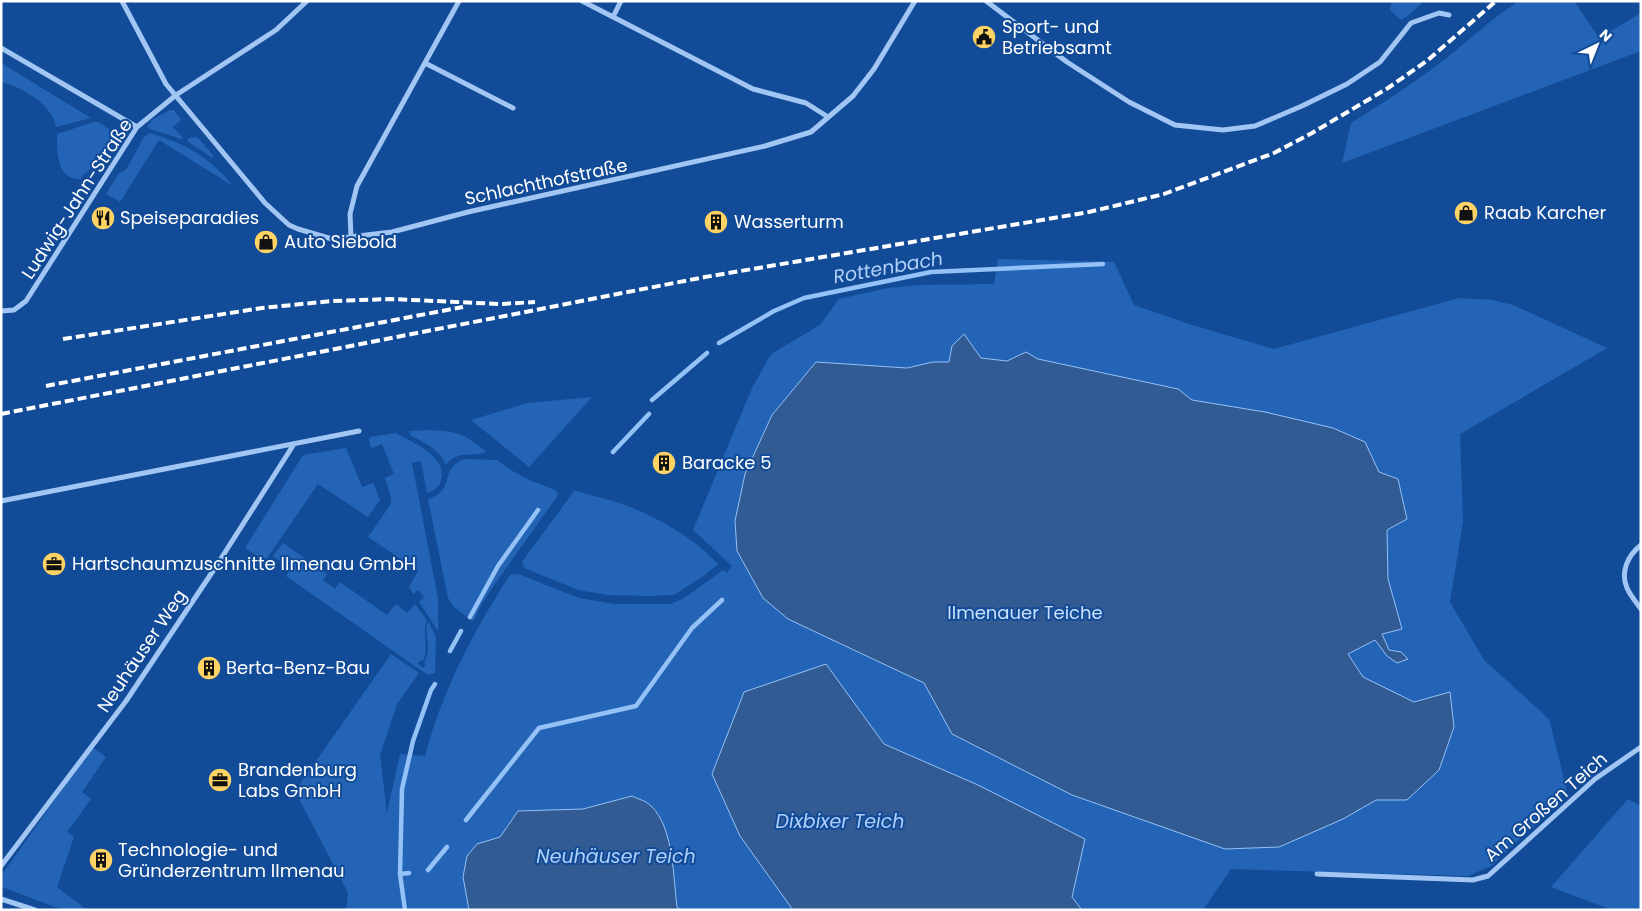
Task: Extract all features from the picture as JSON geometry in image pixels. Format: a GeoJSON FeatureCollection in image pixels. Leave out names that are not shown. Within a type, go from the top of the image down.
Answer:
{"type":"FeatureCollection","features":[{"type":"Feature","properties":{"kind":"street","name":"Schlachthofstraße"},"geometry":{"type":"LineString","coordinates":[[122,1],[166,84],[265,203],[289,225],[332,239],[392,232],[468,212],[765,146],[810,132],[853,96],[874,69],[915,1]]}},
{"type":"Feature","properties":{"kind":"street","name":"Ludwig-Jahn-Straße"},"geometry":{"type":"LineString","coordinates":[[1,311],[14,310],[26,301],[137,127],[176,95],[276,30],[307,1]]}},
{"type":"Feature","properties":{"kind":"street"},"geometry":{"type":"LineString","coordinates":[[351,237],[350,214],[356,186],[459,1]]}},
{"type":"Feature","properties":{"kind":"street"},"geometry":{"type":"LineString","coordinates":[[582,1],[753,89],[806,104],[828,117]]}},
{"type":"Feature","properties":{"kind":"street"},"geometry":{"type":"LineString","coordinates":[[613,17],[621,1]]}},
{"type":"Feature","properties":{"kind":"street"},"geometry":{"type":"LineString","coordinates":[[986,1],[1067,62],[1130,102],[1175,125],[1223,130],[1255,126],[1347,84],[1380,62],[1411,23],[1439,14],[1449,15]]}},
{"type":"Feature","properties":{"kind":"street"},"geometry":{"type":"LineString","coordinates":[[1,48],[137,127]]}},
{"type":"Feature","properties":{"kind":"street"},"geometry":{"type":"LineString","coordinates":[[426,63],[513,108]]}},
{"type":"Feature","properties":{"kind":"street"},"geometry":{"type":"LineString","coordinates":[[1,501],[359,431]]}},
{"type":"Feature","properties":{"kind":"street","name":"Neuhäuser Weg"},"geometry":{"type":"LineString","coordinates":[[1,866],[126,701],[215,568],[294,444]]}},
{"type":"Feature","properties":{"kind":"street"},"geometry":{"type":"LineString","coordinates":[[1641,545],[1627,561],[1624,574],[1627,588],[1641,609]]}},
{"type":"Feature","properties":{"kind":"street","name":"Am Großen Teich"},"geometry":{"type":"LineString","coordinates":[[1317,874],[1474,880],[1488,876],[1595,779],[1641,747]]}},
{"type":"Feature","properties":{"kind":"street"},"geometry":{"type":"LineString","coordinates":[[1,899],[35,910]]}},
{"type":"Feature","properties":{"kind":"green space"},"geometry":{"type":"Polygon","coordinates":[[[1392,1],[1424,1],[1401,20],[1390,10],[1392,1]]]}},
{"type":"Feature","properties":{"kind":"green space"},"geometry":{"type":"Polygon","coordinates":[[[1519,1],[1574,1],[1599,38],[1641,13],[1641,51],[1342,163],[1351,123],[1425,74],[1492,20],[1519,1]]]}},
{"type":"Feature","properties":{"kind":"green space"},"geometry":{"type":"Polygon","coordinates":[[[1,63],[91,118],[56,127],[54,119],[43,104],[18,88],[1,82],[1,63]]]}},
{"type":"Feature","properties":{"kind":"green space"},"geometry":{"type":"Polygon","coordinates":[[[170,110],[174,110],[181,120],[173,127],[183,138],[181,139],[148,128],[147,126],[153,119],[170,110]]]}},
{"type":"Feature","properties":{"kind":"green space"},"geometry":{"type":"Polygon","coordinates":[[[98,122],[109,129],[110,136],[106,150],[81,179],[73,178],[62,170],[58,156],[57,134],[98,122]]]}},
{"type":"Feature","properties":{"kind":"green space"},"geometry":{"type":"Polygon","coordinates":[[[150,133],[196,153],[216,167],[233,186],[159,140],[120,202],[106,194],[119,173],[126,170],[144,137],[150,133]]]}},
{"type":"Feature","properties":{"kind":"green space"},"geometry":{"type":"Polygon","coordinates":[[[197,137],[213,155],[213,158],[187,141],[189,138],[197,137]]]}},
{"type":"Feature","properties":{"kind":"green space","name":"Ilmenauer Teiche"},"geometry":{"type":"Polygon","coordinates":[[[998,259],[1114,262],[1134,305],[1192,325],[1274,349],[1459,298],[1492,300],[1513,305],[1607,348],[1460,434],[1463,522],[1450,602],[1484,660],[1549,719],[1567,791],[1535,817],[1538,822],[1491,866],[1468,876],[1231,869],[1203,910],[346,910],[348,893],[295,791],[391,654],[419,673],[397,704],[380,755],[387,813],[400,754],[425,756],[440,709],[460,662],[483,618],[510,575],[518,574],[579,598],[614,604],[671,604],[684,598],[723,570],[727,573],[732,566],[693,530],[752,388],[771,354],[820,325],[839,299],[888,288],[921,285],[994,284],[998,259]]]}},
{"type":"Feature","properties":{"kind":"green space"},"geometry":{"type":"Polygon","coordinates":[[[592,397],[529,467],[471,420],[528,403],[592,397]]]}},
{"type":"Feature","properties":{"kind":"green space"},"geometry":{"type":"Polygon","coordinates":[[[428,430],[460,434],[486,452],[460,455],[446,465],[436,451],[410,435],[409,431],[428,430]]]}},
{"type":"Feature","properties":{"kind":"green space"},"geometry":{"type":"Polygon","coordinates":[[[396,433],[428,451],[439,464],[442,472],[439,485],[427,493],[421,461],[412,463],[438,598],[438,631],[419,602],[424,597],[418,590],[413,594],[409,587],[418,571],[368,537],[391,504],[391,497],[385,478],[394,474],[382,444],[371,448],[369,440],[370,437],[396,433]]]}},
{"type":"Feature","properties":{"kind":"green space"},"geometry":{"type":"Polygon","coordinates":[[[346,448],[362,487],[373,483],[380,500],[368,517],[318,484],[265,561],[245,548],[303,455],[346,448]]]}},
{"type":"Feature","properties":{"kind":"green space"},"geometry":{"type":"Polygon","coordinates":[[[464,459],[497,460],[529,480],[555,490],[558,495],[490,591],[475,619],[472,621],[454,607],[448,598],[428,499],[442,491],[451,469],[464,459]]]}},
{"type":"Feature","properties":{"kind":"green space"},"geometry":{"type":"Polygon","coordinates":[[[574,491],[622,504],[661,521],[698,545],[718,564],[705,575],[674,595],[647,596],[608,595],[578,590],[524,568],[522,562],[574,491]]]}},
{"type":"Feature","properties":{"kind":"green space"},"geometry":{"type":"Polygon","coordinates":[[[283,543],[327,574],[323,580],[335,589],[340,582],[387,615],[396,604],[407,613],[415,604],[427,620],[425,625],[425,656],[423,661],[421,660],[418,664],[423,668],[426,664],[424,663],[428,652],[428,621],[436,637],[435,673],[429,675],[416,667],[286,576],[291,569],[273,556],[283,543]]]}},
{"type":"Feature","properties":{"kind":"green space"},"geometry":{"type":"Polygon","coordinates":[[[92,747],[106,757],[82,792],[91,799],[67,832],[74,837],[57,887],[87,910],[63,910],[2,887],[1,876],[92,747]]]}},
{"type":"Feature","properties":{"kind":"green space"},"geometry":{"type":"Polygon","coordinates":[[[1628,799],[1641,806],[1641,910],[1612,910],[1551,887],[1628,799]]]}},
{"type":"Feature","properties":{"kind":"water"},"geometry":{"type":"Polygon","coordinates":[[[964,334],[981,358],[1007,361],[1026,352],[1038,359],[1178,389],[1192,400],[1265,412],[1333,428],[1365,442],[1379,472],[1398,479],[1407,519],[1387,530],[1388,579],[1402,629],[1382,634],[1389,650],[1401,652],[1408,659],[1397,663],[1387,656],[1375,640],[1348,654],[1363,677],[1414,702],[1450,692],[1454,727],[1439,770],[1407,800],[1376,800],[1343,819],[1279,847],[1225,849],[1072,795],[952,734],[924,683],[788,619],[763,598],[737,551],[735,521],[745,474],[772,415],[816,362],[907,368],[933,362],[949,362],[952,346],[964,334]]]}},
{"type":"Feature","properties":{"kind":"water","name":"Dixbixer Teich"},"geometry":{"type":"Polygon","coordinates":[[[826,664],[884,744],[978,785],[1085,839],[1072,897],[1082,910],[793,910],[740,836],[712,774],[744,692],[826,664]]]}},
{"type":"Feature","properties":{"kind":"water","name":"Neuhäuser Teich"},"geometry":{"type":"Polygon","coordinates":[[[632,796],[646,802],[655,810],[662,822],[667,835],[673,865],[677,907],[681,910],[469,910],[463,877],[467,856],[477,844],[500,837],[518,811],[583,809],[632,796]]]}},
{"type":"Feature","properties":{"kind":"waterway","name":"Rottenbach"},"geometry":{"type":"LineString","coordinates":[[719,343],[774,311],[804,298],[931,272],[1103,264]]}},
{"type":"Feature","properties":{"kind":"waterway","name":"Rottenbach"},"geometry":{"type":"LineString","coordinates":[[652,400],[707,353]]}},
{"type":"Feature","properties":{"kind":"waterway","name":"Rottenbach"},"geometry":{"type":"LineString","coordinates":[[613,452],[649,414]]}},
{"type":"Feature","properties":{"kind":"waterway","name":"Rottenbach"},"geometry":{"type":"LineString","coordinates":[[470,617],[498,566],[538,510]]}},
{"type":"Feature","properties":{"kind":"waterway"},"geometry":{"type":"LineString","coordinates":[[466,820],[539,728],[636,706],[692,628],[722,600]]}},
{"type":"Feature","properties":{"kind":"waterway","name":"Rottenbach"},"geometry":{"type":"LineString","coordinates":[[450,651],[461,631]]}},
{"type":"Feature","properties":{"kind":"waterway","name":"Rottenbach"},"geometry":{"type":"LineString","coordinates":[[405,910],[400,874],[402,789],[413,741],[431,690],[435,684]]}},
{"type":"Feature","properties":{"kind":"waterway"},"geometry":{"type":"LineString","coordinates":[[428,870],[447,847]]}},
{"type":"Feature","properties":{"kind":"waterway"},"geometry":{"type":"LineString","coordinates":[[400,874],[409,873]]}},
{"type":"Feature","properties":{"kind":"railway"},"geometry":{"type":"LineString","coordinates":[[1,414],[705,277],[1089,212],[1164,194],[1274,153],[1312,133],[1388,88],[1428,60],[1496,1]]}},
{"type":"Feature","properties":{"kind":"railway"},"geometry":{"type":"LineString","coordinates":[[63,339],[262,308],[332,301],[391,299],[500,304],[535,302]]}},
{"type":"Feature","properties":{"kind":"railway"},"geometry":{"type":"LineString","coordinates":[[46,386],[463,307]]}},
{"type":"Feature","properties":{"kind":"place","name":"Sport- und Betriebsamt"},"geometry":{"type":"Point","coordinates":[984,37]}},
{"type":"Feature","properties":{"kind":"place","name":"Raab Karcher"},"geometry":{"type":"Point","coordinates":[1466,213]}},
{"type":"Feature","properties":{"kind":"place","name":"Speiseparadies"},"geometry":{"type":"Point","coordinates":[103,218]}},
{"type":"Feature","properties":{"kind":"place","name":"Wasserturm"},"geometry":{"type":"Point","coordinates":[716,222]}},
{"type":"Feature","properties":{"kind":"place","name":"Auto Siebold"},"geometry":{"type":"Point","coordinates":[266,242]}},
{"type":"Feature","properties":{"kind":"place","name":"Baracke 5"},"geometry":{"type":"Point","coordinates":[664,463]}},
{"type":"Feature","properties":{"kind":"place","name":"Hartschaumzuschnitte Ilmenau GmbH"},"geometry":{"type":"Point","coordinates":[54,564]}},
{"type":"Feature","properties":{"kind":"place","name":"Berta-Benz-Bau"},"geometry":{"type":"Point","coordinates":[209,668]}},
{"type":"Feature","properties":{"kind":"place","name":"Brandenburg Labs GmbH"},"geometry":{"type":"Point","coordinates":[220,780]}},
{"type":"Feature","properties":{"kind":"place","name":"Technologie- und Gründerzentrum Ilmenau"},"geometry":{"type":"Point","coordinates":[101,860]}}]}
